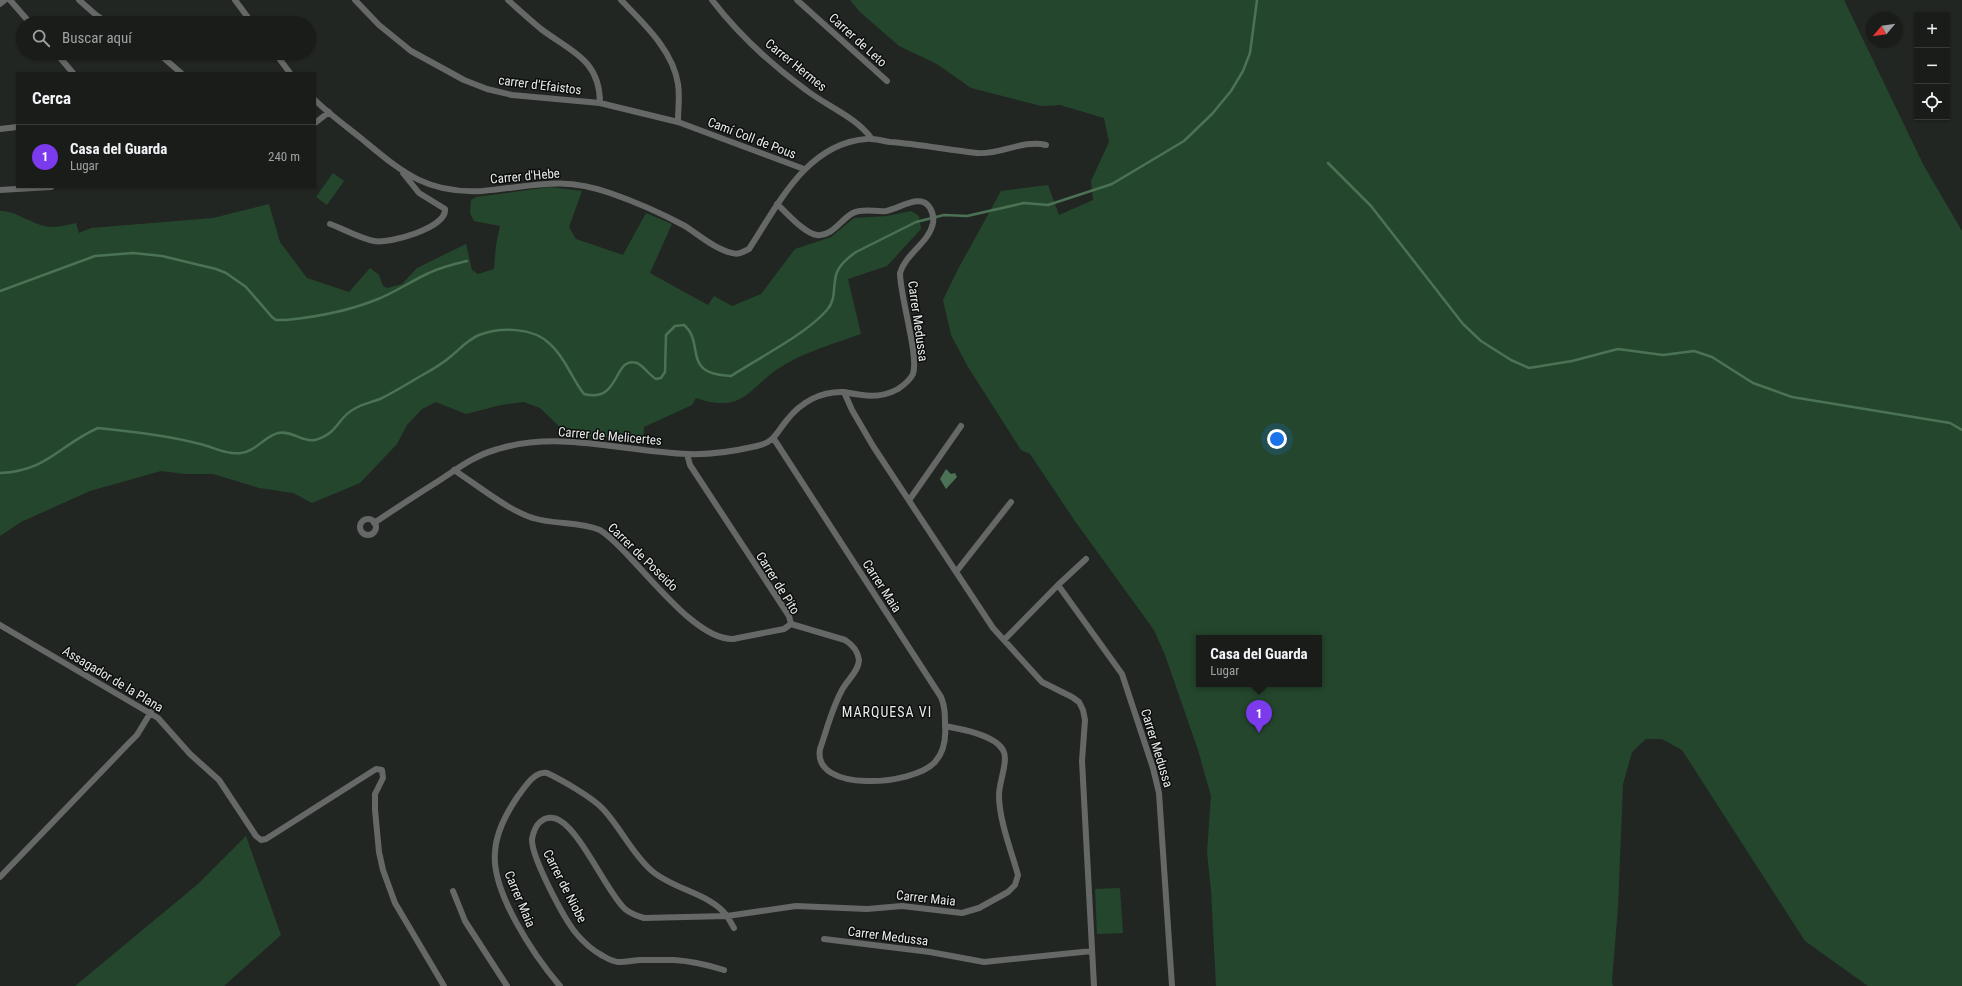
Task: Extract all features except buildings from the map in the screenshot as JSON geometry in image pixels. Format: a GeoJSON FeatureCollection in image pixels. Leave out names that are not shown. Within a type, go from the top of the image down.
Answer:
{"type":"FeatureCollection","features":[{"type":"Feature","properties":{"kind":"street"},"geometry":{"type":"LineString","coordinates":[[0,4],[5,0]]}},
{"type":"Feature","properties":{"kind":"street"},"geometry":{"type":"LineString","coordinates":[[10,0],[24,16]]}},
{"type":"Feature","properties":{"kind":"street"},"geometry":{"type":"LineString","coordinates":[[79,0],[98,16]]}},
{"type":"Feature","properties":{"kind":"street"},"geometry":{"type":"LineString","coordinates":[[235,0],[247,16]]}},
{"type":"Feature","properties":{"kind":"street","name":"carrer d'Efaistos"},"geometry":{"type":"LineString","coordinates":[[355,0],[379,25],[411,51],[464,80],[502,93],[600,103],[678,122]]}},
{"type":"Feature","properties":{"kind":"street"},"geometry":{"type":"LineString","coordinates":[[508,0],[542,29],[572,48],[586,61],[597,85],[600,103]]}},
{"type":"Feature","properties":{"kind":"street"},"geometry":{"type":"LineString","coordinates":[[620,0],[648,28],[672,65],[678,86],[678,122]]}},
{"type":"Feature","properties":{"kind":"street","name":"Carrer Hermes"},"geometry":{"type":"LineString","coordinates":[[712,0],[740,32],[778,67],[807,91],[858,124],[872,139]]}},
{"type":"Feature","properties":{"kind":"street","name":"Carrer de Leto"},"geometry":{"type":"LineString","coordinates":[[797,0],[887,81]]}},
{"type":"Feature","properties":{"kind":"street"},"geometry":{"type":"LineString","coordinates":[[62,60],[72,72]]}},
{"type":"Feature","properties":{"kind":"street"},"geometry":{"type":"LineString","coordinates":[[166,60],[180,72]]}},
{"type":"Feature","properties":{"kind":"street"},"geometry":{"type":"LineString","coordinates":[[280,60],[289,72]]}},
{"type":"Feature","properties":{"kind":"street","name":"Carrer d'Hebe"},"geometry":{"type":"LineString","coordinates":[[316,101],[402,172],[425,184],[448,189],[484,190],[543,183],[588,186],[651,209],[726,251],[735,254],[749,249],[777,204],[804,169]]}},
{"type":"Feature","properties":{"kind":"street"},"geometry":{"type":"LineString","coordinates":[[316,122],[329,112]]}},
{"type":"Feature","properties":{"kind":"street","name":"Camí Coll de Pous"},"geometry":{"type":"LineString","coordinates":[[678,122],[804,169],[819,157],[835,148],[852,142],[872,139],[983,153],[1031,143],[1046,145]]}},
{"type":"Feature","properties":{"kind":"street"},"geometry":{"type":"LineString","coordinates":[[0,129],[16,127]]}},
{"type":"Feature","properties":{"kind":"street"},"geometry":{"type":"LineString","coordinates":[[330,224],[373,241],[381,241],[426,229],[441,220],[445,213],[445,209],[419,193],[410,184],[402,172]]}},
{"type":"Feature","properties":{"kind":"street"},"geometry":{"type":"LineString","coordinates":[[0,190],[34,188]]}},
{"type":"Feature","properties":{"kind":"street","name":"Carrer Medussa"},"geometry":{"type":"LineString","coordinates":[[777,204],[808,232],[819,236],[832,230],[853,213],[860,211],[892,210],[917,201],[927,204],[932,213],[933,223],[930,232],[905,262],[900,273],[912,354],[912,374],[903,385],[884,395],[866,396],[844,392]]}},
{"type":"Feature","properties":{"kind":"street"},"geometry":{"type":"LineString","coordinates":[[774,439],[792,414],[806,402],[827,393],[844,392],[852,410],[873,446],[910,499],[983,614],[1042,682],[1076,700],[1084,714],[1082,761],[1094,986]]}},
{"type":"Feature","properties":{"kind":"street"},"geometry":{"type":"LineString","coordinates":[[910,499],[961,426]]}},
{"type":"Feature","properties":{"kind":"street","name":"Carrer de Melicertes"},"geometry":{"type":"LineString","coordinates":[[374,523],[469,460],[507,446],[535,442],[582,443],[687,454],[746,448],[764,444],[774,439]]}},
{"type":"Feature","properties":{"kind":"street","name":"Carrer Maia"},"geometry":{"type":"LineString","coordinates":[[560,986],[538,959],[525,939],[502,889],[495,859],[496,844],[508,814],[525,787],[540,773],[552,775],[597,803],[652,871],[716,906],[727,916],[796,906],[867,909],[902,906],[962,913],[985,906],[1013,888],[1017,882],[1018,874],[1000,807],[999,782],[1005,758],[1004,752],[999,745],[988,738],[946,726],[941,698],[774,439]]}},
{"type":"Feature","properties":{"kind":"street","name":"Carrer de Pito"},"geometry":{"type":"LineString","coordinates":[[687,454],[690,465],[789,616],[791,624],[845,640],[852,645],[858,654],[859,661],[839,695],[820,749],[820,757],[822,762],[834,774],[856,780],[882,781],[901,779],[917,774],[931,766],[939,756],[945,738],[946,726]]}},
{"type":"Feature","properties":{"kind":"street","name":"Carrer de Poseido"},"geometry":{"type":"LineString","coordinates":[[454,470],[526,516],[541,520],[588,526],[600,530],[684,612],[713,636],[733,639],[784,629],[791,624]]}},
{"type":"Feature","properties":{"kind":"street"},"geometry":{"type":"LineString","coordinates":[[956,572],[1011,502]]}},
{"type":"Feature","properties":{"kind":"street"},"geometry":{"type":"LineString","coordinates":[[1004,640],[1086,558]]}},
{"type":"Feature","properties":{"kind":"street","name":"Carrer Medussa"},"geometry":{"type":"LineString","coordinates":[[1058,585],[1122,674],[1156,777],[1162,820],[1172,986]]}},
{"type":"Feature","properties":{"kind":"street","name":"Assagador de la Plana"},"geometry":{"type":"LineString","coordinates":[[0,625],[151,712],[164,724],[190,754],[219,780],[256,836],[261,840],[266,839],[298,820],[372,771],[379,768],[382,770],[383,778],[375,794],[375,810],[378,845],[383,870],[395,903],[444,986]]}},
{"type":"Feature","properties":{"kind":"street"},"geometry":{"type":"LineString","coordinates":[[0,877],[137,735],[151,712]]}},
{"type":"Feature","properties":{"kind":"street","name":"Carrer de Niobe"},"geometry":{"type":"LineString","coordinates":[[724,970],[697,962],[675,960],[642,960],[621,963],[614,962],[593,950],[571,925],[546,878],[534,848],[532,839],[535,830],[539,822],[547,818],[551,817],[562,821],[586,850],[620,903],[631,914],[644,918],[727,916]]}},
{"type":"Feature","properties":{"kind":"street"},"geometry":{"type":"LineString","coordinates":[[453,892],[465,921],[507,986]]}},
{"type":"Feature","properties":{"kind":"street"},"geometry":{"type":"LineString","coordinates":[[727,916],[734,928]]}},
{"type":"Feature","properties":{"kind":"street","name":"Carrer Medussa"},"geometry":{"type":"LineString","coordinates":[[824,939],[930,952],[984,962],[1092,951]]}},
{"type":"Feature","properties":{"kind":"shaded area"},"geometry":{"type":"Polygon","coordinates":[[[850,0],[1844,0],[1924,166],[1962,231],[1962,986],[1868,986],[1805,941],[1682,750],[1662,739],[1646,739],[1632,752],[1623,784],[1618,907],[1612,981],[1613,986],[1216,986],[1211,890],[1207,852],[1211,796],[1198,750],[1165,655],[1154,630],[1077,524],[1030,454],[1021,450],[968,367],[951,335],[943,300],[957,271],[1001,191],[1048,185],[1059,215],[1093,200],[1091,181],[1109,142],[1104,118],[1060,105],[1041,106],[971,88],[937,64],[899,46],[860,12],[850,0]]]}},
{"type":"Feature","properties":{"kind":"shaded area"},"geometry":{"type":"Polygon","coordinates":[[[333,173],[344,181],[327,205],[316,197],[333,173]]]}},
{"type":"Feature","properties":{"kind":"shaded area"},"geometry":{"type":"Polygon","coordinates":[[[550,187],[582,191],[569,227],[576,239],[623,255],[646,213],[672,224],[650,273],[708,305],[714,296],[732,306],[761,294],[795,249],[831,237],[854,218],[887,216],[911,211],[919,216],[921,229],[887,266],[848,279],[861,334],[793,360],[772,373],[745,396],[736,401],[726,403],[696,398],[692,405],[644,427],[643,441],[567,434],[540,408],[524,402],[501,405],[466,414],[436,402],[422,409],[407,425],[397,444],[360,483],[312,503],[293,493],[259,488],[213,474],[185,474],[161,471],[90,491],[21,522],[0,536],[0,211],[6,211],[38,224],[51,227],[76,223],[79,233],[91,228],[213,218],[269,204],[280,242],[307,278],[349,292],[370,268],[379,275],[383,286],[387,288],[402,284],[417,268],[466,244],[472,270],[478,274],[494,269],[496,245],[500,226],[474,221],[470,213],[471,200],[476,197],[550,187]]]}},
{"type":"Feature","properties":{"kind":"shaded area"},"geometry":{"type":"Polygon","coordinates":[[[946,469],[951,474],[955,473],[957,477],[946,489],[940,479],[946,469]]]}},
{"type":"Feature","properties":{"kind":"shaded area"},"geometry":{"type":"Polygon","coordinates":[[[246,836],[281,935],[224,986],[75,986],[198,884],[246,836]]]}},
{"type":"Feature","properties":{"kind":"shaded area"},"geometry":{"type":"Polygon","coordinates":[[[1120,888],[1123,933],[1097,934],[1095,889],[1120,888]]]}},
{"type":"Feature","properties":{"kind":"waterway"},"geometry":{"type":"LineString","coordinates":[[0,473],[30,468],[98,428],[136,432],[176,439],[200,444],[225,452],[236,453],[251,450],[269,437],[278,433],[288,433],[306,440],[315,440],[329,434],[349,412],[360,406],[385,397],[447,360],[467,342],[487,332],[516,330],[535,334],[543,338],[560,355],[584,394],[596,395],[605,392],[611,386],[619,372],[629,362],[640,364],[656,379],[661,378],[665,372],[666,335],[675,326],[684,325],[690,333],[697,357],[705,370],[715,374],[731,376],[795,337],[818,319],[830,306],[838,269],[856,252],[916,222],[944,215],[967,216],[1024,203],[1048,205],[1112,184],[1184,141],[1212,114],[1231,91],[1243,71],[1250,53],[1257,0]]}},
{"type":"Feature","properties":{"kind":"waterway"},"geometry":{"type":"LineString","coordinates":[[1328,163],[1371,206],[1463,324],[1481,341],[1511,360],[1529,368],[1572,361],[1618,349],[1663,355],[1694,351],[1712,357],[1753,383],[1792,397],[1950,423],[1962,430]]}},
{"type":"Feature","properties":{"kind":"waterway"},"geometry":{"type":"LineString","coordinates":[[0,291],[95,256],[133,253],[162,256],[216,269],[226,273],[246,287],[272,317],[276,320],[286,320],[321,315],[356,307],[385,296],[434,271],[467,261]]}},
{"type":"Feature","properties":{"kind":"place","name":"Casa del Guarda"},"geometry":{"type":"Point","coordinates":[1259,733]}},
{"type":"Feature","properties":{"kind":"district","name":"MARQUESA VI"},"geometry":{"type":"Point","coordinates":[887,712]}}]}
